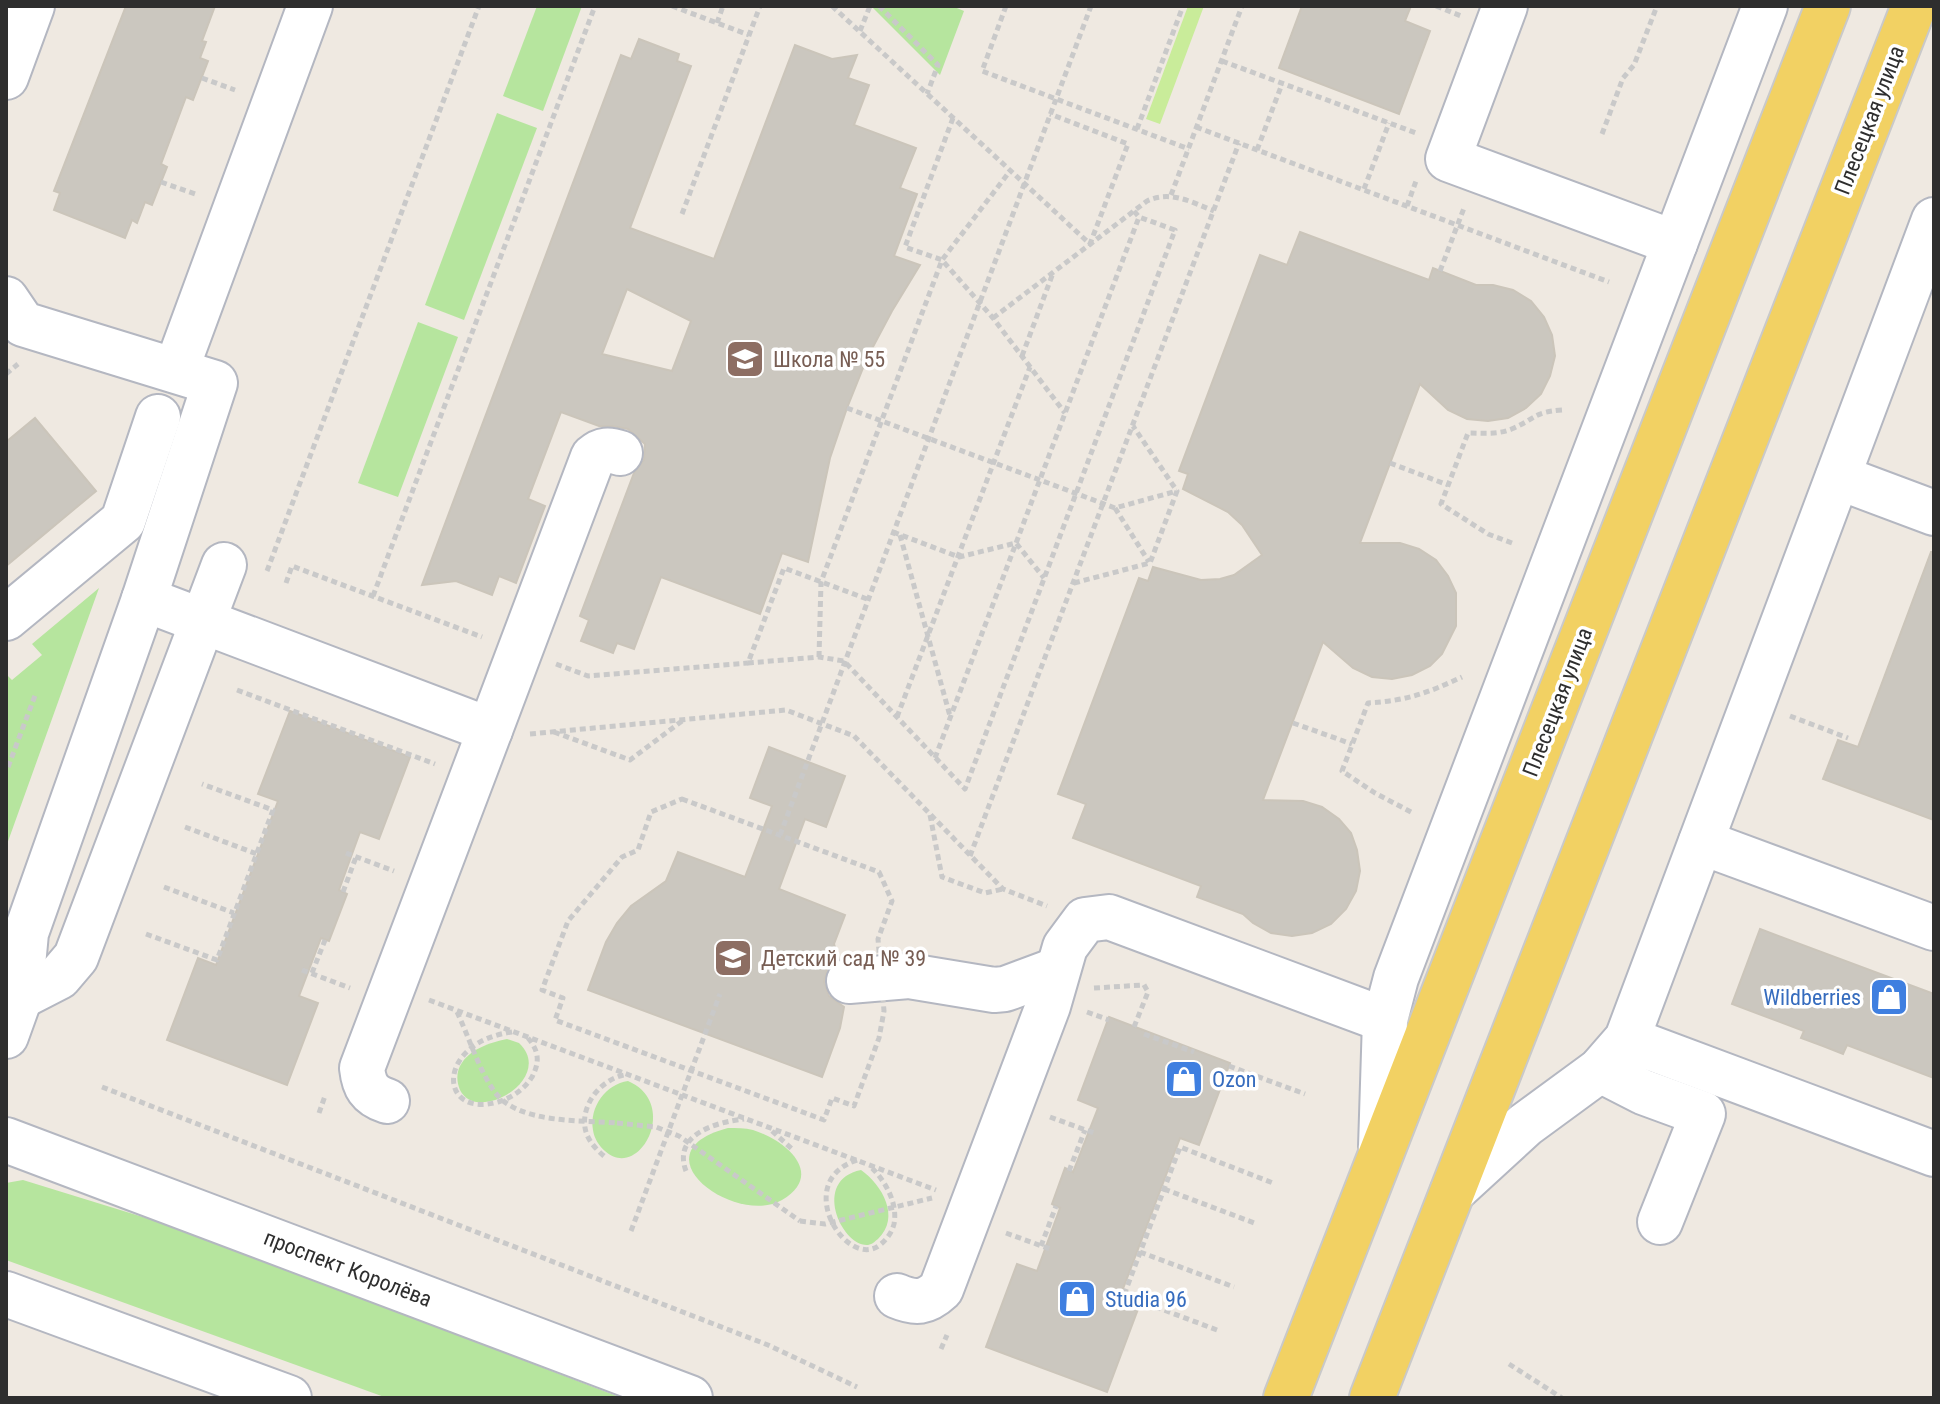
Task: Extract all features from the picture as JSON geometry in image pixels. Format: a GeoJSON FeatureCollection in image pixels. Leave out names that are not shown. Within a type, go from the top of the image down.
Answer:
{"type":"FeatureCollection","features":[{"type":"Feature","properties":{"kind":"main road","name":"Плесецкая улица"},"geometry":{"type":"LineString","coordinates":[[1286,1398],[1828,6]]}},
{"type":"Feature","properties":{"kind":"main road","name":"Плесецкая улица"},"geometry":{"type":"LineString","coordinates":[[1372,1398],[1914,6]]}},
{"type":"Feature","properties":{"kind":"street"},"geometry":{"type":"LineString","coordinates":[[6,77],[32,6]]}},
{"type":"Feature","properties":{"kind":"street"},"geometry":{"type":"LineString","coordinates":[[176,370],[310,6]]}},
{"type":"Feature","properties":{"kind":"street"},"geometry":{"type":"LineString","coordinates":[[1505,6],[1448,159],[1675,243]]}},
{"type":"Feature","properties":{"kind":"street"},"geometry":{"type":"LineString","coordinates":[[1381,1154],[1385,1020],[1396,978],[1765,6]]}},
{"type":"Feature","properties":{"kind":"street"},"geometry":{"type":"LineString","coordinates":[[1453,1191],[1525,1125],[1614,1054],[1701,842],[1838,477],[1925,271],[1934,220]]}},
{"type":"Feature","properties":{"kind":"street"},"geometry":{"type":"LineString","coordinates":[[13,1017],[26,933],[144,599],[215,383],[176,370],[15,330]]}},
{"type":"Feature","properties":{"kind":"street"},"geometry":{"type":"LineString","coordinates":[[6,618],[123,521],[158,417]]}},
{"type":"Feature","properties":{"kind":"street"},"geometry":{"type":"LineString","coordinates":[[387,1101],[375,1097],[364,1085],[362,1068],[372,988],[472,778],[593,457],[600,451],[610,449],[620,453]]}},
{"type":"Feature","properties":{"kind":"street"},"geometry":{"type":"LineString","coordinates":[[1838,477],[1934,513]]}},
{"type":"Feature","properties":{"kind":"street"},"geometry":{"type":"LineString","coordinates":[[13,1017],[59,977],[76,957],[203,621],[244,571]]}},
{"type":"Feature","properties":{"kind":"street"},"geometry":{"type":"LineString","coordinates":[[144,599],[490,730]]}},
{"type":"Feature","properties":{"kind":"street"},"geometry":{"type":"LineString","coordinates":[[1701,842],[1934,928]]}},
{"type":"Feature","properties":{"kind":"street"},"geometry":{"type":"LineString","coordinates":[[1073,979],[1065,947],[1085,920],[1109,917],[1385,1020]]}},
{"type":"Feature","properties":{"kind":"street"},"geometry":{"type":"LineString","coordinates":[[866,979],[909,976],[994,990],[1073,979]]}},
{"type":"Feature","properties":{"kind":"street"},"geometry":{"type":"LineString","coordinates":[[897,1296],[912,1302],[928,1300],[941,1289],[1048,1006],[1073,979]]}},
{"type":"Feature","properties":{"kind":"street"},"geometry":{"type":"LineString","coordinates":[[1614,1054],[1934,1154]]}},
{"type":"Feature","properties":{"kind":"street"},"geometry":{"type":"LineString","coordinates":[[1614,1054],[1643,1092],[1703,1114],[1660,1222]]}},
{"type":"Feature","properties":{"kind":"street","name":"проспект Королёва"},"geometry":{"type":"LineString","coordinates":[[6,1140],[690,1398]]}},
{"type":"Feature","properties":{"kind":"street"},"geometry":{"type":"LineString","coordinates":[[6,1294],[289,1398]]}},
{"type":"Feature","properties":{"kind":"path"},"geometry":{"type":"LineString","coordinates":[[244,571],[479,6]]}},
{"type":"Feature","properties":{"kind":"path"},"geometry":{"type":"LineString","coordinates":[[373,596],[595,6]]}},
{"type":"Feature","properties":{"kind":"path"},"geometry":{"type":"LineString","coordinates":[[672,6],[749,35]]}},
{"type":"Feature","properties":{"kind":"path"},"geometry":{"type":"LineString","coordinates":[[717,23],[723,6]]}},
{"type":"Feature","properties":{"kind":"path"},"geometry":{"type":"LineString","coordinates":[[682,214],[760,6]]}},
{"type":"Feature","properties":{"kind":"path"},"geometry":{"type":"LineString","coordinates":[[832,6],[1090,244]]}},
{"type":"Feature","properties":{"kind":"path"},"geometry":{"type":"LineString","coordinates":[[860,32],[870,6]]}},
{"type":"Feature","properties":{"kind":"path"},"geometry":{"type":"LineString","coordinates":[[879,6],[938,65],[927,94]]}},
{"type":"Feature","properties":{"kind":"path"},"geometry":{"type":"LineString","coordinates":[[1006,6],[982,71],[1189,149]]}},
{"type":"Feature","properties":{"kind":"path"},"geometry":{"type":"LineString","coordinates":[[780,835],[1091,6]]}},
{"type":"Feature","properties":{"kind":"path"},"geometry":{"type":"LineString","coordinates":[[1137,129],[1183,6]]}},
{"type":"Feature","properties":{"kind":"path"},"geometry":{"type":"LineString","coordinates":[[1171,195],[1242,6]]}},
{"type":"Feature","properties":{"kind":"path"},"geometry":{"type":"LineString","coordinates":[[1602,134],[1623,78],[1634,65],[1657,6]]}},
{"type":"Feature","properties":{"kind":"path"},"geometry":{"type":"LineString","coordinates":[[1222,61],[1418,134]]}},
{"type":"Feature","properties":{"kind":"path"},"geometry":{"type":"LineString","coordinates":[[1257,150],[1282,84]]}},
{"type":"Feature","properties":{"kind":"path"},"geometry":{"type":"LineString","coordinates":[[1050,114],[1128,144],[1090,244]]}},
{"type":"Feature","properties":{"kind":"path"},"geometry":{"type":"LineString","coordinates":[[953,118],[905,247],[942,260],[993,318],[1065,413]]}},
{"type":"Feature","properties":{"kind":"path"},"geometry":{"type":"LineString","coordinates":[[1364,190],[1389,123]]}},
{"type":"Feature","properties":{"kind":"path"},"geometry":{"type":"LineString","coordinates":[[1196,127],[1609,282]]}},
{"type":"Feature","properties":{"kind":"path"},"geometry":{"type":"LineString","coordinates":[[970,856],[1239,143]]}},
{"type":"Feature","properties":{"kind":"path"},"geometry":{"type":"LineString","coordinates":[[1440,271],[1478,170]]}},
{"type":"Feature","properties":{"kind":"path"},"geometry":{"type":"LineString","coordinates":[[819,657],[821,582],[942,260],[1010,171]]}},
{"type":"Feature","properties":{"kind":"path"},"geometry":{"type":"LineString","coordinates":[[993,318],[1134,211],[1159,196],[1171,195],[1214,211]]}},
{"type":"Feature","properties":{"kind":"path"},"geometry":{"type":"LineString","coordinates":[[867,599],[784,568],[748,663],[819,657],[844,661],[965,789],[1175,230],[1139,217],[1134,211]]}},
{"type":"Feature","properties":{"kind":"path"},"geometry":{"type":"LineString","coordinates":[[935,758],[1139,217]]}},
{"type":"Feature","properties":{"kind":"path"},"geometry":{"type":"LineString","coordinates":[[1022,356],[1053,272]]}},
{"type":"Feature","properties":{"kind":"path"},"geometry":{"type":"LineString","coordinates":[[6,374],[15,330]]}},
{"type":"Feature","properties":{"kind":"path"},"geometry":{"type":"LineString","coordinates":[[897,717],[1030,367]]}},
{"type":"Feature","properties":{"kind":"path"},"geometry":{"type":"LineString","coordinates":[[847,408],[1115,508],[1177,491]]}},
{"type":"Feature","properties":{"kind":"path"},"geometry":{"type":"LineString","coordinates":[[1512,543],[1488,534],[1441,504],[1448,485],[1468,433],[1496,433],[1513,429],[1541,412],[1562,410]]}},
{"type":"Feature","properties":{"kind":"path"},"geometry":{"type":"LineString","coordinates":[[1133,426],[1177,491]]}},
{"type":"Feature","properties":{"kind":"path"},"geometry":{"type":"LineString","coordinates":[[1390,463],[1448,485]]}},
{"type":"Feature","properties":{"kind":"path"},"geometry":{"type":"LineString","coordinates":[[1150,563],[1177,491]]}},
{"type":"Feature","properties":{"kind":"path"},"geometry":{"type":"LineString","coordinates":[[1115,508],[1150,563]]}},
{"type":"Feature","properties":{"kind":"path"},"geometry":{"type":"LineString","coordinates":[[893,532],[959,557],[1016,543]]}},
{"type":"Feature","properties":{"kind":"path"},"geometry":{"type":"LineString","coordinates":[[900,535],[950,717]]}},
{"type":"Feature","properties":{"kind":"path"},"geometry":{"type":"LineString","coordinates":[[1016,543],[1044,578]]}},
{"type":"Feature","properties":{"kind":"path"},"geometry":{"type":"LineString","coordinates":[[1073,583],[1150,563]]}},
{"type":"Feature","properties":{"kind":"path"},"geometry":{"type":"LineString","coordinates":[[1411,812],[1342,771],[1352,744],[1368,703],[1399,701],[1462,677]]}},
{"type":"Feature","properties":{"kind":"path"},"geometry":{"type":"LineString","coordinates":[[237,690],[472,778]]}},
{"type":"Feature","properties":{"kind":"path"},"geometry":{"type":"LineString","coordinates":[[7,768],[36,693]]}},
{"type":"Feature","properties":{"kind":"path"},"geometry":{"type":"LineString","coordinates":[[490,730],[507,736],[786,710],[854,736],[1003,889],[1085,920]]}},
{"type":"Feature","properties":{"kind":"path"},"geometry":{"type":"LineString","coordinates":[[1785,714],[1848,738]]}},
{"type":"Feature","properties":{"kind":"path"},"geometry":{"type":"LineString","coordinates":[[553,731],[630,760],[683,720]]}},
{"type":"Feature","properties":{"kind":"path"},"geometry":{"type":"LineString","coordinates":[[1293,723],[1352,744]]}},
{"type":"Feature","properties":{"kind":"path"},"geometry":{"type":"LineString","coordinates":[[146,934],[217,960],[257,854],[273,810],[202,784]]}},
{"type":"Feature","properties":{"kind":"path"},"geometry":{"type":"LineString","coordinates":[[682,799],[780,835],[879,872],[892,901],[866,979],[884,1011],[879,1038],[854,1106],[832,1098],[824,1120],[555,1020],[563,998],[542,990],[568,921],[622,857],[638,850],[651,812],[682,799]]}},
{"type":"Feature","properties":{"kind":"path"},"geometry":{"type":"LineString","coordinates":[[930,814],[942,877],[985,893],[1003,889]]}},
{"type":"Feature","properties":{"kind":"path"},"geometry":{"type":"LineString","coordinates":[[185,827],[257,854]]}},
{"type":"Feature","properties":{"kind":"path"},"geometry":{"type":"LineString","coordinates":[[346,853],[395,872]]}},
{"type":"Feature","properties":{"kind":"path"},"geometry":{"type":"LineString","coordinates":[[343,892],[356,857]]}},
{"type":"Feature","properties":{"kind":"path"},"geometry":{"type":"LineString","coordinates":[[164,887],[234,913]]}},
{"type":"Feature","properties":{"kind":"path"},"geometry":{"type":"LineString","coordinates":[[1143,985],[1160,937]]}},
{"type":"Feature","properties":{"kind":"path"},"geometry":{"type":"LineString","coordinates":[[312,973],[325,940]]}},
{"type":"Feature","properties":{"kind":"path"},"geometry":{"type":"LineString","coordinates":[[302,970],[456,1010],[946,1194],[832,1222],[811,1224],[800,1221],[668,1130],[518,1111],[494,1091],[456,1010]]}},
{"type":"Feature","properties":{"kind":"path"},"geometry":{"type":"LineString","coordinates":[[1073,979],[1143,985],[1148,992],[1134,1027]]}},
{"type":"Feature","properties":{"kind":"path"},"geometry":{"type":"LineString","coordinates":[[631,1231],[720,994]]}},
{"type":"Feature","properties":{"kind":"path"},"geometry":{"type":"LineString","coordinates":[[513,1031],[493,1034],[472,1045],[459,1057],[453,1072],[454,1086],[469,1104],[485,1105],[503,1101],[528,1084],[538,1067],[537,1054],[528,1037]]}},
{"type":"Feature","properties":{"kind":"path"},"geometry":{"type":"LineString","coordinates":[[1144,1034],[1194,1052]]}},
{"type":"Feature","properties":{"kind":"path"},"geometry":{"type":"LineString","coordinates":[[1229,1066],[1305,1094]]}},
{"type":"Feature","properties":{"kind":"path"},"geometry":{"type":"LineString","coordinates":[[604,1156],[587,1135],[584,1120],[589,1103],[601,1085],[626,1074]]}},
{"type":"Feature","properties":{"kind":"path"},"geometry":{"type":"LineString","coordinates":[[102,1087],[768,1345],[857,1387]]}},
{"type":"Feature","properties":{"kind":"path"},"geometry":{"type":"LineString","coordinates":[[319,1113],[324,1099]]}},
{"type":"Feature","properties":{"kind":"path"},"geometry":{"type":"LineString","coordinates":[[1045,1115],[1094,1133]]}},
{"type":"Feature","properties":{"kind":"path"},"geometry":{"type":"LineString","coordinates":[[686,1171],[684,1149],[693,1137],[705,1127],[722,1121],[745,1119]]}},
{"type":"Feature","properties":{"kind":"path"},"geometry":{"type":"LineString","coordinates":[[765,1126],[792,1149]]}},
{"type":"Feature","properties":{"kind":"path"},"geometry":{"type":"LineString","coordinates":[[1069,1171],[1085,1130]]}},
{"type":"Feature","properties":{"kind":"path"},"geometry":{"type":"LineString","coordinates":[[1217,1330],[1124,1295],[1180,1147],[1273,1183]]}},
{"type":"Feature","properties":{"kind":"path"},"geometry":{"type":"LineString","coordinates":[[857,1160],[844,1165],[832,1176],[826,1191],[826,1207],[841,1236],[853,1248],[866,1251],[877,1248],[889,1237],[894,1223],[894,1208],[888,1188],[869,1165]]}},
{"type":"Feature","properties":{"kind":"path"},"geometry":{"type":"LineString","coordinates":[[1164,1189],[1257,1224]]}},
{"type":"Feature","properties":{"kind":"path"},"geometry":{"type":"LineString","coordinates":[[1041,1246],[1056,1206]]}},
{"type":"Feature","properties":{"kind":"path"},"geometry":{"type":"LineString","coordinates":[[1001,1231],[1050,1249]]}},
{"type":"Feature","properties":{"kind":"path"},"geometry":{"type":"LineString","coordinates":[[1140,1252],[1234,1287]]}},
{"type":"Feature","properties":{"kind":"path"},"geometry":{"type":"LineString","coordinates":[[941,1349],[948,1333]]}},
{"type":"Feature","properties":{"kind":"path"},"geometry":{"type":"LineString","coordinates":[[1509,1364],[1562,1398]]}},
{"type":"Feature","properties":{"kind":"green space"},"geometry":{"type":"Polygon","coordinates":[[[537,6],[582,6],[543,111],[503,96],[537,6]]]}},
{"type":"Feature","properties":{"kind":"green space"},"geometry":{"type":"Polygon","coordinates":[[[871,6],[952,6],[964,11],[940,75],[871,6]]]}},
{"type":"Feature","properties":{"kind":"green space"},"geometry":{"type":"Polygon","coordinates":[[[1188,6],[1204,6],[1160,124],[1146,119],[1188,6]]]}},
{"type":"Feature","properties":{"kind":"green space"},"geometry":{"type":"Polygon","coordinates":[[[497,113],[537,128],[464,320],[425,305],[497,113]]]}},
{"type":"Feature","properties":{"kind":"green space"},"geometry":{"type":"Polygon","coordinates":[[[418,322],[458,337],[398,497],[358,483],[418,322]]]}},
{"type":"Feature","properties":{"kind":"green space"},"geometry":{"type":"Polygon","coordinates":[[[99,588],[6,847],[6,674],[12,680],[42,655],[32,644],[99,588]]]}},
{"type":"Feature","properties":{"kind":"green space"},"geometry":{"type":"Polygon","coordinates":[[[507,1039],[519,1043],[528,1057],[528,1070],[521,1082],[510,1093],[496,1100],[482,1102],[469,1099],[458,1084],[460,1066],[474,1051],[507,1039]]]}},
{"type":"Feature","properties":{"kind":"green space"},"geometry":{"type":"Polygon","coordinates":[[[628,1081],[644,1092],[652,1106],[653,1121],[641,1149],[630,1156],[618,1158],[599,1144],[592,1121],[597,1105],[606,1092],[628,1081]]]}},
{"type":"Feature","properties":{"kind":"green space"},"geometry":{"type":"Polygon","coordinates":[[[728,1128],[753,1130],[788,1150],[801,1169],[801,1180],[795,1190],[782,1200],[763,1206],[741,1204],[720,1196],[702,1184],[691,1169],[690,1154],[701,1139],[728,1128]]]}},
{"type":"Feature","properties":{"kind":"green space"},"geometry":{"type":"Polygon","coordinates":[[[861,1170],[882,1193],[888,1211],[885,1230],[868,1245],[858,1243],[849,1236],[841,1225],[834,1199],[837,1186],[846,1176],[861,1170]]]}},
{"type":"Feature","properties":{"kind":"green space"},"geometry":{"type":"Polygon","coordinates":[[[23,1180],[185,1230],[622,1398],[387,1398],[6,1260],[6,1183],[23,1180]]]}},
{"type":"Feature","properties":{"kind":"building"},"geometry":{"type":"Polygon","coordinates":[[[126,6],[215,6],[202,41],[206,42],[200,58],[208,61],[193,100],[186,97],[161,164],[167,167],[152,205],[145,202],[137,223],[132,220],[125,238],[54,210],[60,193],[54,191],[126,6]]]}},
{"type":"Feature","properties":{"kind":"building"},"geometry":{"type":"Polygon","coordinates":[[[1302,6],[1411,6],[1405,21],[1430,31],[1399,114],[1279,68],[1302,6]]]}},
{"type":"Feature","properties":{"kind":"building"},"geometry":{"type":"Polygon","coordinates":[[[639,39],[679,54],[677,61],[691,66],[630,228],[714,259],[795,45],[832,59],[857,55],[848,78],[869,85],[854,125],[916,148],[900,188],[917,194],[894,256],[920,265],[867,358],[847,408],[830,458],[808,562],[782,553],[760,614],[661,577],[634,649],[617,643],[613,653],[581,641],[589,620],[580,616],[634,473],[644,460],[645,444],[628,429],[599,426],[561,412],[528,499],[545,506],[516,583],[499,576],[492,595],[456,581],[422,585],[621,55],[631,59],[639,39]],[[627,289],[602,354],[672,371],[691,321],[627,289]]]}},
{"type":"Feature","properties":{"kind":"building"},"geometry":{"type":"Polygon","coordinates":[[[1300,232],[1429,280],[1433,268],[1476,285],[1513,290],[1531,301],[1544,317],[1552,335],[1555,356],[1541,394],[1526,408],[1508,418],[1488,421],[1467,419],[1448,410],[1420,384],[1360,543],[1400,543],[1419,549],[1436,560],[1456,593],[1456,626],[1442,654],[1430,666],[1412,675],[1392,679],[1372,677],[1353,668],[1323,642],[1263,800],[1303,801],[1322,807],[1339,819],[1351,833],[1360,871],[1356,891],[1346,909],[1331,924],[1312,933],[1292,936],[1271,933],[1243,914],[1197,897],[1201,886],[1073,838],[1086,804],[1058,794],[1139,578],[1148,581],[1153,567],[1201,580],[1220,579],[1234,575],[1262,555],[1242,525],[1228,512],[1183,489],[1188,474],[1179,471],[1260,255],[1287,265],[1300,232]]]}},
{"type":"Feature","properties":{"kind":"building"},"geometry":{"type":"Polygon","coordinates":[[[35,418],[96,491],[6,566],[6,442],[35,418]]]}},
{"type":"Feature","properties":{"kind":"building"},"geometry":{"type":"Polygon","coordinates":[[[1931,552],[1934,552],[1934,820],[1823,779],[1838,740],[1858,747],[1931,552]]]}},
{"type":"Feature","properties":{"kind":"building"},"geometry":{"type":"Polygon","coordinates":[[[290,711],[410,757],[379,839],[360,832],[339,890],[347,894],[329,941],[321,938],[299,996],[318,1003],[287,1085],[167,1040],[198,958],[216,965],[278,801],[258,794],[290,711]]]}},
{"type":"Feature","properties":{"kind":"building"},"geometry":{"type":"Polygon","coordinates":[[[769,747],[845,776],[826,827],[805,819],[779,889],[845,915],[834,944],[839,959],[827,970],[824,982],[829,996],[844,1007],[840,1028],[822,1077],[588,990],[606,942],[617,923],[631,906],[666,881],[678,852],[745,877],[772,806],[750,798],[769,747]]]}},
{"type":"Feature","properties":{"kind":"building"},"geometry":{"type":"Polygon","coordinates":[[[1760,929],[1934,994],[1934,1078],[1847,1045],[1843,1054],[1801,1038],[1804,1031],[1732,1004],[1760,929]]]}},
{"type":"Feature","properties":{"kind":"building"},"geometry":{"type":"Polygon","coordinates":[[[1109,1017],[1230,1063],[1199,1145],[1180,1138],[1118,1302],[1138,1309],[1107,1392],[986,1347],[1017,1264],[1037,1271],[1060,1208],[1052,1204],[1065,1168],[1073,1172],[1098,1108],[1078,1100],[1109,1017]]]}},
{"type":"Feature","properties":{"kind":"place","name":"Школа № 55"},"geometry":{"type":"Point","coordinates":[745,359]}},
{"type":"Feature","properties":{"kind":"place","name":"Детский сад № 39"},"geometry":{"type":"Point","coordinates":[733,958]}},
{"type":"Feature","properties":{"kind":"place","name":"Wildberries"},"geometry":{"type":"Point","coordinates":[1889,997]}},
{"type":"Feature","properties":{"kind":"place","name":"Ozon"},"geometry":{"type":"Point","coordinates":[1184,1079]}},
{"type":"Feature","properties":{"kind":"place","name":"Studia 96"},"geometry":{"type":"Point","coordinates":[1077,1299]}}]}
